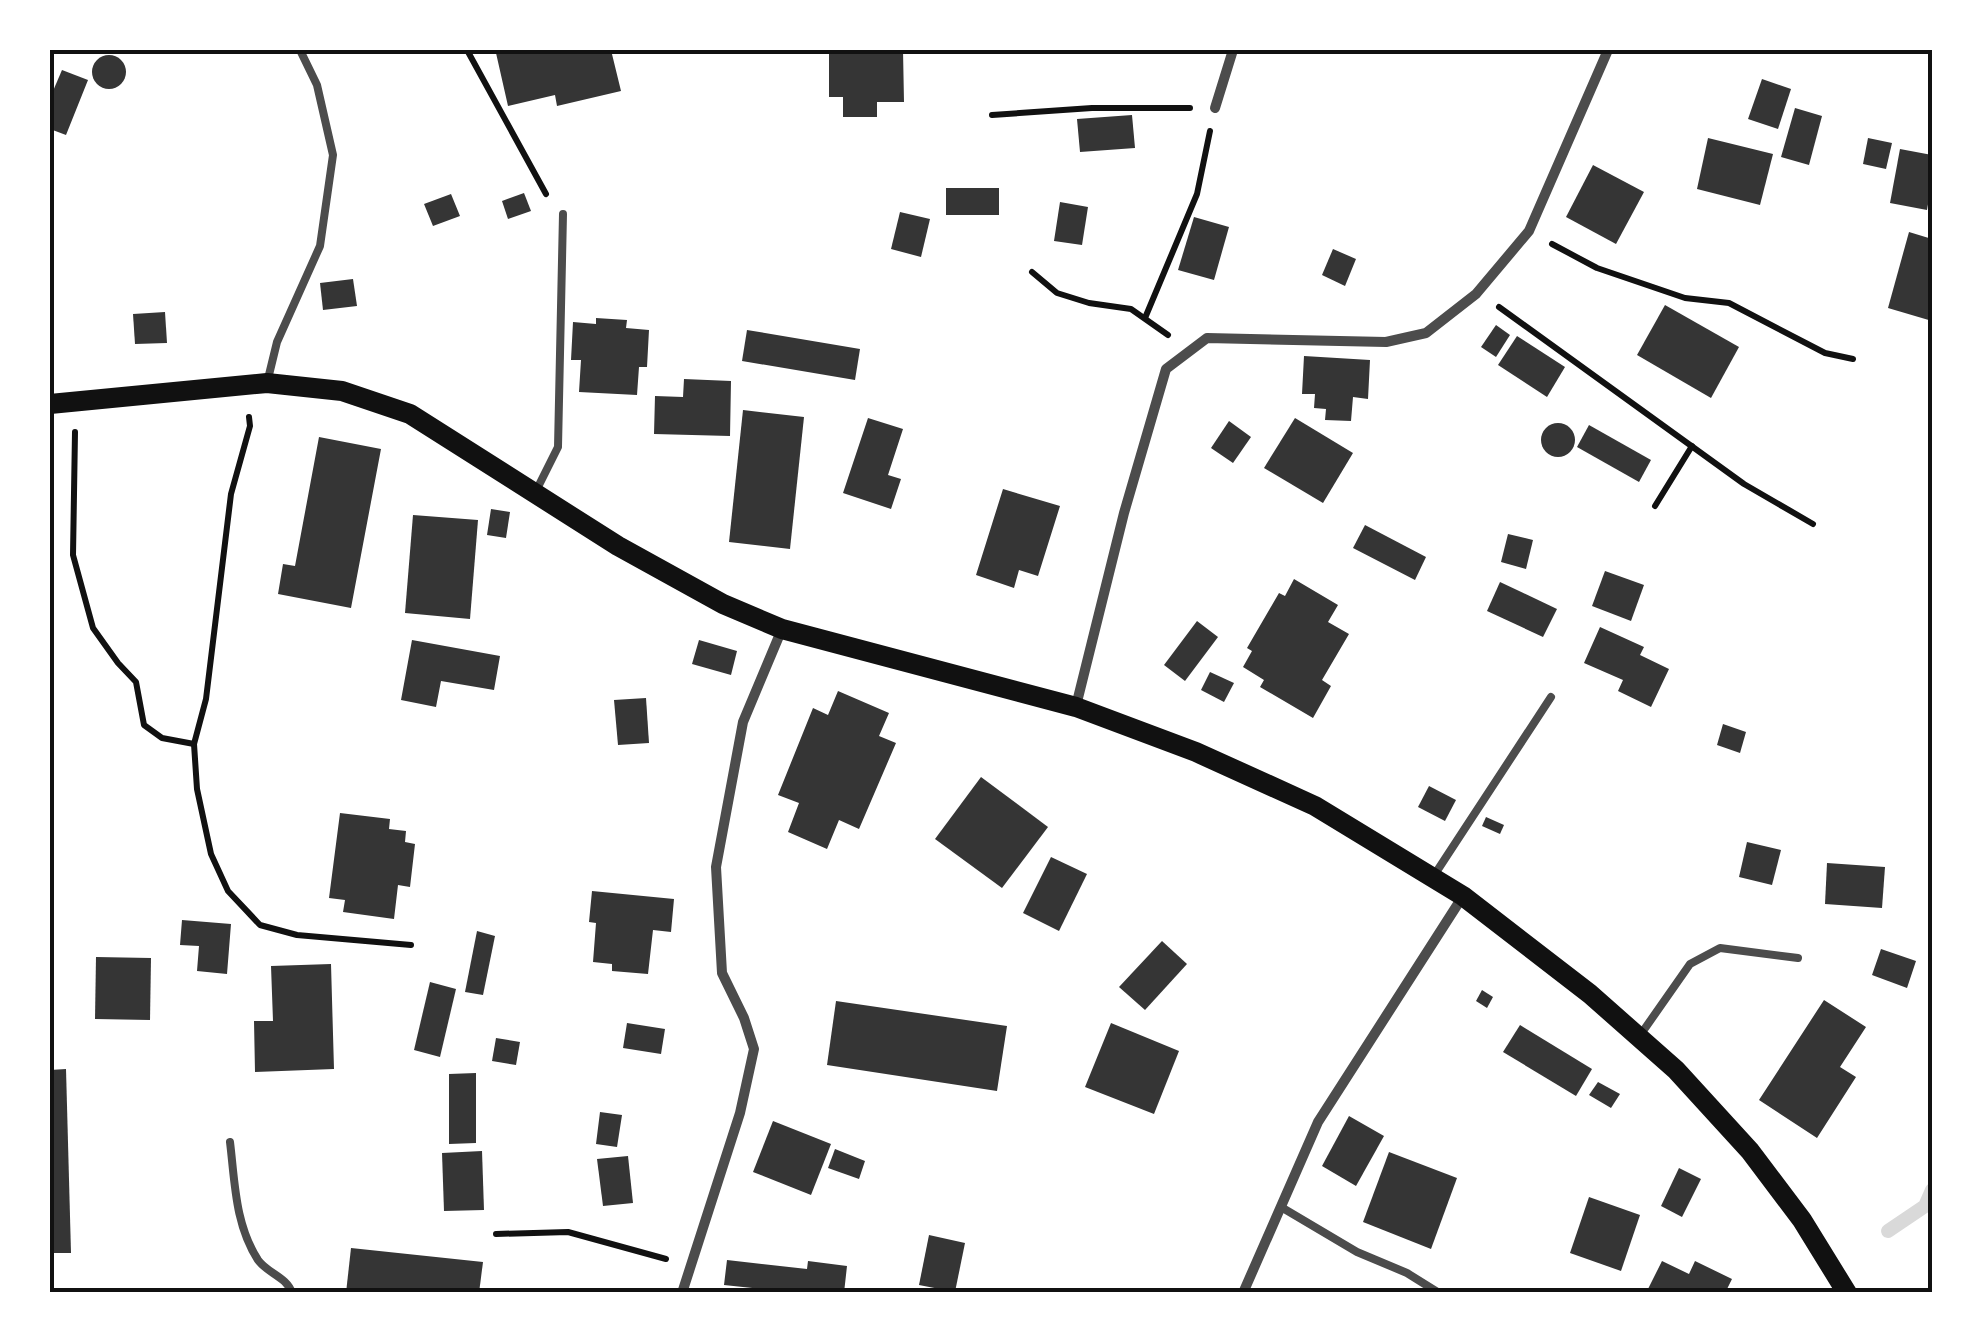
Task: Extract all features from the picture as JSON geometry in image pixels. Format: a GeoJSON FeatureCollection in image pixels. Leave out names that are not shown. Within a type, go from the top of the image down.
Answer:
{"type":"FeatureCollection","features":[{"type":"Feature","properties":{"kind":"main road"},"geometry":{"type":"LineString","coordinates":[[50,404],[257,383],[342,391],[410,414],[633,554],[723,604],[782,629],[1076,707],[1196,752],[1315,806],[1463,896],[1590,994],[1676,1070],[1750,1150],[1802,1220],[1847,1293]]}},
{"type":"Feature","properties":{"kind":"street"},"geometry":{"type":"LineString","coordinates":[[1214,108],[1233,50]]}},
{"type":"Feature","properties":{"kind":"street"},"geometry":{"type":"LineString","coordinates":[[1076,707],[1124,513],[1166,369],[1206,338],[1386,342],[1426,334],[1476,294],[1529,231],[1608,50]]}},
{"type":"Feature","properties":{"kind":"street"},"geometry":{"type":"LineString","coordinates":[[682,1293],[740,1112],[754,1049],[722,973],[716,867],[742,722],[782,629]]}},
{"type":"Feature","properties":{"kind":"street"},"geometry":{"type":"LineString","coordinates":[[1244,1293],[1318,1122],[1463,896]]}},
{"type":"Feature","properties":{"kind":"lane"},"geometry":{"type":"LineString","coordinates":[[257,383],[320,246],[334,156],[317,85],[300,50]]}},
{"type":"Feature","properties":{"kind":"lane"},"geometry":{"type":"LineString","coordinates":[[536,491],[558,448],[562,214]]}},
{"type":"Feature","properties":{"kind":"lane"},"geometry":{"type":"LineString","coordinates":[[1432,878],[1551,696]]}},
{"type":"Feature","properties":{"kind":"lane"},"geometry":{"type":"LineString","coordinates":[[1638,1038],[1690,964],[1720,948],[1798,958]]}},
{"type":"Feature","properties":{"kind":"lane"},"geometry":{"type":"LineString","coordinates":[[230,1142],[239,1218],[247,1242],[262,1266],[290,1286],[292,1293]]}},
{"type":"Feature","properties":{"kind":"lane"},"geometry":{"type":"LineString","coordinates":[[1281,1207],[1357,1252],[1407,1273],[1439,1293]]}},
{"type":"Feature","properties":{"kind":"path"},"geometry":{"type":"LineString","coordinates":[[467,50],[542,188],[562,214]]}},
{"type":"Feature","properties":{"kind":"path"},"geometry":{"type":"LineString","coordinates":[[992,115],[1092,108],[1214,108],[1197,194],[1145,318]]}},
{"type":"Feature","properties":{"kind":"path"},"geometry":{"type":"LineString","coordinates":[[1529,231],[1597,268],[1685,298],[1729,303],[1825,353],[1854,359]]}},
{"type":"Feature","properties":{"kind":"path"},"geometry":{"type":"LineString","coordinates":[[1032,272],[1058,293],[1131,309],[1187,353]]}},
{"type":"Feature","properties":{"kind":"path"},"geometry":{"type":"LineString","coordinates":[[1476,294],[1521,321],[1744,484],[1813,524]]}},
{"type":"Feature","properties":{"kind":"path"},"geometry":{"type":"LineString","coordinates":[[257,383],[232,494],[206,699],[194,744],[198,789],[212,854],[228,891],[260,925],[297,935],[411,945]]}},
{"type":"Feature","properties":{"kind":"path"},"geometry":{"type":"LineString","coordinates":[[74,401],[77,478],[72,555],[93,628],[136,682],[144,725],[162,738],[194,744]]}},
{"type":"Feature","properties":{"kind":"path"},"geometry":{"type":"LineString","coordinates":[[1654,506],[1692,446]]}},
{"type":"Feature","properties":{"kind":"path"},"geometry":{"type":"LineString","coordinates":[[496,1234],[568,1232],[636,1253],[692,1264]]}},
{"type":"Feature","properties":{"kind":"building"},"geometry":{"type":"Polygon","coordinates":[[[611,50],[621,91],[557,106],[555,95],[508,106],[496,53],[611,50]]]}},
{"type":"Feature","properties":{"kind":"building"},"geometry":{"type":"Polygon","coordinates":[[[829,50],[903,50],[904,102],[877,102],[877,117],[843,117],[843,97],[829,97],[829,50]]]}},
{"type":"Feature","properties":{"kind":"building"},"geometry":{"type":"Polygon","coordinates":[[[109,55],[121,60],[126,72],[121,84],[109,89],[97,84],[92,72],[97,60],[109,55]]]}},
{"type":"Feature","properties":{"kind":"building"},"geometry":{"type":"Polygon","coordinates":[[[62,70],[88,80],[66,135],[50,129],[50,98],[62,70]]]}},
{"type":"Feature","properties":{"kind":"building"},"geometry":{"type":"Polygon","coordinates":[[[1762,79],[1791,89],[1778,129],[1748,119],[1762,79]]]}},
{"type":"Feature","properties":{"kind":"building"},"geometry":{"type":"Polygon","coordinates":[[[1795,108],[1822,116],[1809,165],[1781,157],[1795,108]]]}},
{"type":"Feature","properties":{"kind":"building"},"geometry":{"type":"Polygon","coordinates":[[[1132,115],[1135,148],[1080,152],[1077,119],[1132,115]]]}},
{"type":"Feature","properties":{"kind":"building"},"geometry":{"type":"Polygon","coordinates":[[[1708,138],[1773,154],[1760,205],[1697,189],[1708,138]]]}},
{"type":"Feature","properties":{"kind":"building"},"geometry":{"type":"Polygon","coordinates":[[[1868,138],[1892,143],[1886,169],[1863,164],[1868,138]]]}},
{"type":"Feature","properties":{"kind":"building"},"geometry":{"type":"Polygon","coordinates":[[[1900,149],[1932,155],[1927,210],[1890,203],[1900,149]]]}},
{"type":"Feature","properties":{"kind":"building"},"geometry":{"type":"Polygon","coordinates":[[[1593,165],[1644,192],[1616,244],[1566,217],[1593,165]]]}},
{"type":"Feature","properties":{"kind":"building"},"geometry":{"type":"Polygon","coordinates":[[[946,188],[999,188],[999,215],[946,215],[946,188]]]}},
{"type":"Feature","properties":{"kind":"building"},"geometry":{"type":"Polygon","coordinates":[[[524,193],[531,211],[508,219],[502,201],[524,193]]]}},
{"type":"Feature","properties":{"kind":"building"},"geometry":{"type":"Polygon","coordinates":[[[451,194],[460,216],[433,226],[424,204],[451,194]]]}},
{"type":"Feature","properties":{"kind":"building"},"geometry":{"type":"Polygon","coordinates":[[[1060,202],[1088,207],[1082,245],[1054,241],[1060,202]]]}},
{"type":"Feature","properties":{"kind":"building"},"geometry":{"type":"Polygon","coordinates":[[[900,212],[930,219],[921,257],[891,249],[900,212]]]}},
{"type":"Feature","properties":{"kind":"building"},"geometry":{"type":"Polygon","coordinates":[[[1194,217],[1229,227],[1214,280],[1178,270],[1194,217]]]}},
{"type":"Feature","properties":{"kind":"building"},"geometry":{"type":"Polygon","coordinates":[[[1909,232],[1932,239],[1932,321],[1888,308],[1909,232]]]}},
{"type":"Feature","properties":{"kind":"building"},"geometry":{"type":"Polygon","coordinates":[[[1333,249],[1356,259],[1345,286],[1322,275],[1333,249]]]}},
{"type":"Feature","properties":{"kind":"building"},"geometry":{"type":"Polygon","coordinates":[[[353,279],[357,306],[323,310],[320,283],[353,279]]]}},
{"type":"Feature","properties":{"kind":"building"},"geometry":{"type":"Polygon","coordinates":[[[1665,305],[1739,347],[1711,398],[1637,355],[1665,305]]]}},
{"type":"Feature","properties":{"kind":"building"},"geometry":{"type":"Polygon","coordinates":[[[165,312],[167,343],[135,344],[133,314],[165,312]]]}},
{"type":"Feature","properties":{"kind":"building"},"geometry":{"type":"Polygon","coordinates":[[[596,318],[627,320],[626,328],[649,330],[647,367],[639,367],[637,395],[579,392],[581,360],[571,360],[573,322],[596,324],[596,318]]]}},
{"type":"Feature","properties":{"kind":"building"},"geometry":{"type":"Polygon","coordinates":[[[1496,325],[1510,335],[1496,357],[1481,347],[1496,325]]]}},
{"type":"Feature","properties":{"kind":"building"},"geometry":{"type":"Polygon","coordinates":[[[747,330],[860,349],[855,380],[742,361],[747,330]]]}},
{"type":"Feature","properties":{"kind":"building"},"geometry":{"type":"Polygon","coordinates":[[[1517,336],[1565,367],[1547,397],[1498,365],[1517,336]]]}},
{"type":"Feature","properties":{"kind":"building"},"geometry":{"type":"Polygon","coordinates":[[[1304,356],[1370,360],[1368,399],[1353,397],[1351,421],[1325,420],[1326,409],[1314,408],[1315,394],[1302,394],[1304,356]]]}},
{"type":"Feature","properties":{"kind":"building"},"geometry":{"type":"Polygon","coordinates":[[[684,379],[731,381],[730,436],[654,434],[655,396],[683,397],[684,379]]]}},
{"type":"Feature","properties":{"kind":"building"},"geometry":{"type":"Polygon","coordinates":[[[743,410],[804,417],[790,549],[729,542],[743,410]]]}},
{"type":"Feature","properties":{"kind":"building"},"geometry":{"type":"Polygon","coordinates":[[[868,418],[903,429],[888,475],[901,479],[891,509],[843,493],[868,418]]]}},
{"type":"Feature","properties":{"kind":"building"},"geometry":{"type":"Polygon","coordinates":[[[1295,418],[1353,453],[1323,503],[1264,468],[1295,418]]]}},
{"type":"Feature","properties":{"kind":"building"},"geometry":{"type":"Polygon","coordinates":[[[1229,421],[1251,437],[1233,463],[1211,448],[1229,421]]]}},
{"type":"Feature","properties":{"kind":"building"},"geometry":{"type":"Polygon","coordinates":[[[1558,423],[1570,428],[1575,440],[1570,452],[1558,457],[1546,452],[1541,440],[1546,428],[1558,423]]]}},
{"type":"Feature","properties":{"kind":"building"},"geometry":{"type":"Polygon","coordinates":[[[1589,425],[1651,460],[1639,482],[1577,447],[1589,425]]]}},
{"type":"Feature","properties":{"kind":"building"},"geometry":{"type":"Polygon","coordinates":[[[319,437],[381,449],[351,608],[278,594],[283,564],[295,566],[319,437]]]}},
{"type":"Feature","properties":{"kind":"building"},"geometry":{"type":"Polygon","coordinates":[[[1003,489],[1060,506],[1038,576],[1019,570],[1014,588],[976,575],[1003,489]]]}},
{"type":"Feature","properties":{"kind":"building"},"geometry":{"type":"Polygon","coordinates":[[[491,509],[510,512],[506,538],[487,535],[491,509]]]}},
{"type":"Feature","properties":{"kind":"building"},"geometry":{"type":"Polygon","coordinates":[[[413,515],[478,520],[470,619],[405,613],[413,515]]]}},
{"type":"Feature","properties":{"kind":"building"},"geometry":{"type":"Polygon","coordinates":[[[1365,525],[1426,557],[1415,580],[1353,548],[1365,525]]]}},
{"type":"Feature","properties":{"kind":"building"},"geometry":{"type":"Polygon","coordinates":[[[1508,534],[1533,540],[1526,569],[1501,562],[1508,534]]]}},
{"type":"Feature","properties":{"kind":"building"},"geometry":{"type":"Polygon","coordinates":[[[1605,571],[1644,585],[1631,621],[1592,606],[1605,571]]]}},
{"type":"Feature","properties":{"kind":"building"},"geometry":{"type":"Polygon","coordinates":[[[1294,579],[1338,605],[1328,622],[1349,634],[1322,680],[1331,686],[1313,718],[1260,687],[1264,680],[1243,667],[1252,651],[1247,648],[1279,593],[1285,596],[1294,579]]]}},
{"type":"Feature","properties":{"kind":"building"},"geometry":{"type":"Polygon","coordinates":[[[1500,582],[1557,609],[1543,637],[1487,611],[1500,582]]]}},
{"type":"Feature","properties":{"kind":"building"},"geometry":{"type":"Polygon","coordinates":[[[1197,621],[1218,637],[1185,681],[1164,665],[1197,621]]]}},
{"type":"Feature","properties":{"kind":"building"},"geometry":{"type":"Polygon","coordinates":[[[1600,627],[1644,647],[1640,655],[1669,669],[1651,707],[1618,691],[1623,680],[1584,663],[1600,627]]]}},
{"type":"Feature","properties":{"kind":"building"},"geometry":{"type":"Polygon","coordinates":[[[412,640],[500,656],[494,690],[441,681],[436,707],[401,700],[412,640]]]}},
{"type":"Feature","properties":{"kind":"building"},"geometry":{"type":"Polygon","coordinates":[[[699,640],[737,651],[731,675],[692,664],[699,640]]]}},
{"type":"Feature","properties":{"kind":"building"},"geometry":{"type":"Polygon","coordinates":[[[1210,672],[1234,683],[1224,702],[1201,690],[1210,672]]]}},
{"type":"Feature","properties":{"kind":"building"},"geometry":{"type":"Polygon","coordinates":[[[838,691],[889,713],[879,736],[896,743],[859,829],[839,820],[827,849],[788,832],[799,803],[778,795],[813,708],[828,715],[838,691]]]}},
{"type":"Feature","properties":{"kind":"building"},"geometry":{"type":"Polygon","coordinates":[[[646,698],[649,743],[618,745],[614,700],[646,698]]]}},
{"type":"Feature","properties":{"kind":"building"},"geometry":{"type":"Polygon","coordinates":[[[1723,724],[1746,732],[1740,753],[1717,745],[1723,724]]]}},
{"type":"Feature","properties":{"kind":"building"},"geometry":{"type":"Polygon","coordinates":[[[981,777],[1048,827],[1002,888],[935,839],[981,777]]]}},
{"type":"Feature","properties":{"kind":"building"},"geometry":{"type":"Polygon","coordinates":[[[1429,786],[1456,800],[1445,821],[1418,807],[1429,786]]]}},
{"type":"Feature","properties":{"kind":"building"},"geometry":{"type":"Polygon","coordinates":[[[340,813],[390,819],[389,829],[406,831],[405,842],[415,844],[410,887],[398,885],[394,919],[343,912],[345,900],[329,898],[340,813]]]}},
{"type":"Feature","properties":{"kind":"building"},"geometry":{"type":"Polygon","coordinates":[[[1486,817],[1504,825],[1500,834],[1482,826],[1486,817]]]}},
{"type":"Feature","properties":{"kind":"building"},"geometry":{"type":"Polygon","coordinates":[[[1747,842],[1781,850],[1772,885],[1739,877],[1747,842]]]}},
{"type":"Feature","properties":{"kind":"building"},"geometry":{"type":"Polygon","coordinates":[[[1051,857],[1087,874],[1059,931],[1023,913],[1051,857]]]}},
{"type":"Feature","properties":{"kind":"building"},"geometry":{"type":"Polygon","coordinates":[[[1827,863],[1885,867],[1882,908],[1825,904],[1827,863]]]}},
{"type":"Feature","properties":{"kind":"building"},"geometry":{"type":"Polygon","coordinates":[[[592,891],[674,899],[671,932],[653,930],[648,974],[612,971],[612,964],[593,962],[596,923],[589,922],[592,891]]]}},
{"type":"Feature","properties":{"kind":"building"},"geometry":{"type":"Polygon","coordinates":[[[182,920],[231,924],[227,974],[197,971],[199,946],[180,945],[182,920]]]}},
{"type":"Feature","properties":{"kind":"building"},"geometry":{"type":"Polygon","coordinates":[[[477,931],[495,936],[483,995],[465,992],[477,931]]]}},
{"type":"Feature","properties":{"kind":"building"},"geometry":{"type":"Polygon","coordinates":[[[1162,941],[1187,964],[1145,1010],[1119,987],[1162,941]]]}},
{"type":"Feature","properties":{"kind":"building"},"geometry":{"type":"Polygon","coordinates":[[[1881,949],[1916,961],[1907,988],[1872,975],[1881,949]]]}},
{"type":"Feature","properties":{"kind":"building"},"geometry":{"type":"Polygon","coordinates":[[[96,957],[151,958],[150,1020],[95,1019],[96,957]]]}},
{"type":"Feature","properties":{"kind":"building"},"geometry":{"type":"Polygon","coordinates":[[[331,964],[334,1069],[255,1072],[254,1021],[273,1021],[271,966],[331,964]]]}},
{"type":"Feature","properties":{"kind":"building"},"geometry":{"type":"Polygon","coordinates":[[[430,982],[456,989],[440,1057],[414,1050],[430,982]]]}},
{"type":"Feature","properties":{"kind":"building"},"geometry":{"type":"Polygon","coordinates":[[[1482,990],[1493,997],[1487,1008],[1476,1001],[1482,990]]]}},
{"type":"Feature","properties":{"kind":"building"},"geometry":{"type":"Polygon","coordinates":[[[1824,1000],[1866,1027],[1840,1067],[1856,1077],[1817,1138],[1759,1100],[1824,1000]]]}},
{"type":"Feature","properties":{"kind":"building"},"geometry":{"type":"Polygon","coordinates":[[[836,1001],[1007,1026],[997,1091],[827,1065],[836,1001]]]}},
{"type":"Feature","properties":{"kind":"building"},"geometry":{"type":"Polygon","coordinates":[[[627,1023],[665,1029],[661,1054],[623,1048],[627,1023]]]}},
{"type":"Feature","properties":{"kind":"building"},"geometry":{"type":"Polygon","coordinates":[[[1111,1023],[1179,1051],[1154,1114],[1085,1087],[1111,1023]]]}},
{"type":"Feature","properties":{"kind":"building"},"geometry":{"type":"Polygon","coordinates":[[[1520,1025],[1592,1069],[1576,1096],[1503,1052],[1520,1025]]]}},
{"type":"Feature","properties":{"kind":"building"},"geometry":{"type":"Polygon","coordinates":[[[496,1038],[520,1042],[516,1065],[492,1061],[496,1038]]]}},
{"type":"Feature","properties":{"kind":"building"},"geometry":{"type":"Polygon","coordinates":[[[66,1069],[71,1253],[50,1253],[50,1070],[66,1069]]]}},
{"type":"Feature","properties":{"kind":"building"},"geometry":{"type":"Polygon","coordinates":[[[476,1073],[476,1143],[449,1144],[449,1074],[476,1073]]]}},
{"type":"Feature","properties":{"kind":"building"},"geometry":{"type":"Polygon","coordinates":[[[1598,1082],[1620,1094],[1611,1108],[1589,1095],[1598,1082]]]}},
{"type":"Feature","properties":{"kind":"building"},"geometry":{"type":"Polygon","coordinates":[[[600,1112],[622,1115],[617,1147],[596,1144],[600,1112]]]}},
{"type":"Feature","properties":{"kind":"building"},"geometry":{"type":"Polygon","coordinates":[[[1349,1116],[1384,1136],[1356,1186],[1322,1166],[1349,1116]]]}},
{"type":"Feature","properties":{"kind":"building"},"geometry":{"type":"Polygon","coordinates":[[[773,1121],[831,1144],[811,1195],[753,1172],[773,1121]]]}},
{"type":"Feature","properties":{"kind":"building"},"geometry":{"type":"Polygon","coordinates":[[[835,1149],[865,1161],[859,1179],[828,1168],[835,1149]]]}},
{"type":"Feature","properties":{"kind":"building"},"geometry":{"type":"Polygon","coordinates":[[[482,1151],[484,1210],[444,1211],[442,1153],[482,1151]]]}},
{"type":"Feature","properties":{"kind":"building"},"geometry":{"type":"Polygon","coordinates":[[[1389,1152],[1457,1178],[1431,1249],[1363,1222],[1389,1152]]]}},
{"type":"Feature","properties":{"kind":"building"},"geometry":{"type":"Polygon","coordinates":[[[628,1156],[633,1203],[603,1206],[597,1159],[628,1156]]]}},
{"type":"Feature","properties":{"kind":"building"},"geometry":{"type":"Polygon","coordinates":[[[1679,1168],[1701,1179],[1682,1217],[1661,1206],[1679,1168]]]}},
{"type":"Feature","properties":{"kind":"building"},"geometry":{"type":"Polygon","coordinates":[[[1589,1197],[1640,1215],[1621,1271],[1570,1253],[1589,1197]]]}},
{"type":"Feature","properties":{"kind":"building"},"geometry":{"type":"Polygon","coordinates":[[[929,1235],[965,1243],[955,1292],[919,1285],[929,1235]]]}},
{"type":"Feature","properties":{"kind":"building"},"geometry":{"type":"Polygon","coordinates":[[[351,1248],[483,1262],[479,1293],[346,1293],[351,1248]]]}},
{"type":"Feature","properties":{"kind":"building"},"geometry":{"type":"Polygon","coordinates":[[[727,1260],[807,1269],[808,1261],[847,1266],[844,1293],[724,1285],[727,1260]]]}},
{"type":"Feature","properties":{"kind":"building"},"geometry":{"type":"Polygon","coordinates":[[[1662,1261],[1689,1274],[1695,1261],[1732,1279],[1725,1293],[1646,1293],[1662,1261]]]}},
{"type":"Feature","properties":{"kind":"waterway"},"geometry":{"type":"LineString","coordinates":[[1888,1231],[1925,1206],[1932,1190]]}}]}
